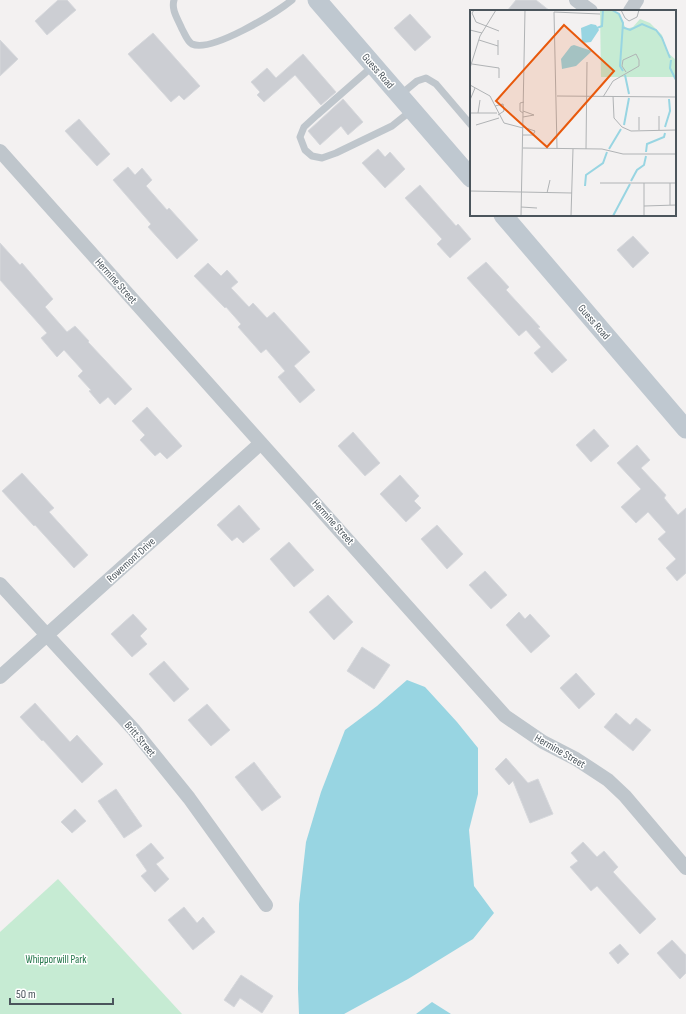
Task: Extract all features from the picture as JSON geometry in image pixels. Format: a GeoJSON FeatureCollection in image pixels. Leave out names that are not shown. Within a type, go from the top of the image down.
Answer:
{"type":"FeatureCollection","features":[{"type":"Feature","properties":{"kind":"main road","name":"Guess Road"},"geometry":{"type":"LineString","coordinates":[[316,0],[470,176]]}},
{"type":"Feature","properties":{"kind":"main road","name":"Guess Road"},"geometry":{"type":"LineString","coordinates":[[504,216],[686,429]]}},
{"type":"Feature","properties":{"kind":"street"},"geometry":{"type":"LineString","coordinates":[[576,0],[590,10]]}},
{"type":"Feature","properties":{"kind":"street"},"geometry":{"type":"LineString","coordinates":[[631,10],[638,0]]}},
{"type":"Feature","properties":{"kind":"street","name":"Hermine Street"},"geometry":{"type":"LineString","coordinates":[[0,152],[505,716],[543,742],[576,759],[608,780],[625,796],[686,868]]}},
{"type":"Feature","properties":{"kind":"street","name":"Rowemont Drive"},"geometry":{"type":"LineString","coordinates":[[0,677],[261,443]]}},
{"type":"Feature","properties":{"kind":"street","name":"Britt Street"},"geometry":{"type":"LineString","coordinates":[[0,584],[134,730],[189,798],[266,905]]}},
{"type":"Feature","properties":{"kind":"lane"},"geometry":{"type":"LineString","coordinates":[[174,0],[172,7],[188,40],[193,44],[203,46],[245,30],[292,0]]}},
{"type":"Feature","properties":{"kind":"lane"},"geometry":{"type":"LineString","coordinates":[[374,66],[304,127],[300,137],[305,150],[312,156],[322,158],[336,153],[392,126],[412,110]]}},
{"type":"Feature","properties":{"kind":"lane"},"geometry":{"type":"LineString","coordinates":[[399,96],[417,81],[426,78],[436,84],[470,124]]}},
{"type":"Feature","properties":{"kind":"green space","name":"Whipporwill Park"},"geometry":{"type":"Polygon","coordinates":[[[58,879],[182,1014],[0,1014],[0,932],[58,879]]]}},
{"type":"Feature","properties":{"kind":"water"},"geometry":{"type":"Polygon","coordinates":[[[407,680],[425,687],[457,722],[478,748],[478,794],[469,830],[474,886],[494,913],[473,939],[408,979],[344,1014],[299,1014],[299,904],[306,842],[321,792],[345,730],[377,706],[407,680]]]}},
{"type":"Feature","properties":{"kind":"water"},"geometry":{"type":"Polygon","coordinates":[[[432,1002],[451,1014],[416,1014],[432,1002]]]}},
{"type":"Feature","properties":{"kind":"building"},"geometry":{"type":"Polygon","coordinates":[[[58,0],[67,0],[76,10],[47,35],[35,21],[58,0]]]}},
{"type":"Feature","properties":{"kind":"building"},"geometry":{"type":"Polygon","coordinates":[[[516,0],[536,0],[549,10],[508,10],[516,0]]]}},
{"type":"Feature","properties":{"kind":"building"},"geometry":{"type":"Polygon","coordinates":[[[410,14],[431,37],[415,51],[394,28],[410,14]]]}},
{"type":"Feature","properties":{"kind":"building"},"geometry":{"type":"Polygon","coordinates":[[[153,33],[200,86],[184,100],[179,95],[171,102],[128,54],[153,33]]]}},
{"type":"Feature","properties":{"kind":"building"},"geometry":{"type":"Polygon","coordinates":[[[0,40],[18,59],[0,76],[0,40]]]}},
{"type":"Feature","properties":{"kind":"building"},"geometry":{"type":"Polygon","coordinates":[[[303,54],[336,92],[321,105],[295,75],[264,102],[257,95],[260,92],[251,82],[267,68],[276,78],[303,54]]]}},
{"type":"Feature","properties":{"kind":"building"},"geometry":{"type":"Polygon","coordinates":[[[343,99],[363,122],[348,135],[341,126],[320,145],[308,131],[343,99]]]}},
{"type":"Feature","properties":{"kind":"building"},"geometry":{"type":"Polygon","coordinates":[[[79,119],[110,154],[97,166],[65,131],[79,119]]]}},
{"type":"Feature","properties":{"kind":"building"},"geometry":{"type":"Polygon","coordinates":[[[378,149],[385,157],[390,152],[405,169],[385,188],[362,163],[378,149]]]}},
{"type":"Feature","properties":{"kind":"building"},"geometry":{"type":"Polygon","coordinates":[[[128,167],[135,175],[142,168],[152,180],[146,186],[167,210],[169,208],[198,240],[177,259],[148,227],[151,224],[113,180],[128,167]]]}},
{"type":"Feature","properties":{"kind":"building"},"geometry":{"type":"Polygon","coordinates":[[[420,185],[456,226],[458,224],[471,239],[450,258],[437,244],[442,239],[405,198],[420,185]]]}},
{"type":"Feature","properties":{"kind":"building"},"geometry":{"type":"Polygon","coordinates":[[[633,236],[649,253],[633,268],[617,250],[633,236]]]}},
{"type":"Feature","properties":{"kind":"building"},"geometry":{"type":"Polygon","coordinates":[[[0,243],[20,265],[22,263],[53,299],[45,307],[67,332],[75,326],[132,389],[115,405],[108,397],[100,404],[89,391],[91,390],[78,376],[83,371],[64,350],[57,357],[41,338],[47,333],[0,280],[0,243]]]}},
{"type":"Feature","properties":{"kind":"building"},"geometry":{"type":"Polygon","coordinates":[[[486,262],[509,287],[506,290],[540,327],[538,328],[567,360],[552,373],[534,353],[541,347],[526,330],[519,336],[467,278],[486,262]]]}},
{"type":"Feature","properties":{"kind":"building"},"geometry":{"type":"Polygon","coordinates":[[[208,263],[221,276],[227,270],[238,282],[231,288],[249,307],[253,303],[267,318],[274,312],[310,352],[294,366],[315,390],[300,403],[278,377],[285,371],[266,349],[261,353],[238,327],[241,324],[194,276],[208,263]]]}},
{"type":"Feature","properties":{"kind":"building"},"geometry":{"type":"Polygon","coordinates":[[[147,407],[182,446],[167,459],[160,452],[155,456],[140,440],[145,435],[132,421],[147,407]]]}},
{"type":"Feature","properties":{"kind":"building"},"geometry":{"type":"Polygon","coordinates":[[[594,429],[609,446],[591,462],[576,445],[594,429]]]}},
{"type":"Feature","properties":{"kind":"building"},"geometry":{"type":"Polygon","coordinates":[[[353,432],[380,463],[365,476],[338,446],[353,432]]]}},
{"type":"Feature","properties":{"kind":"building"},"geometry":{"type":"Polygon","coordinates":[[[637,445],[650,460],[641,468],[666,495],[664,498],[678,515],[686,508],[686,573],[677,581],[666,568],[676,559],[658,539],[666,532],[648,512],[636,523],[621,507],[641,489],[617,463],[637,445]]]}},
{"type":"Feature","properties":{"kind":"building"},"geometry":{"type":"Polygon","coordinates":[[[22,473],[54,508],[49,512],[88,555],[74,568],[2,491],[22,473]]]}},
{"type":"Feature","properties":{"kind":"building"},"geometry":{"type":"Polygon","coordinates":[[[400,475],[419,496],[414,501],[421,508],[406,522],[380,494],[400,475]]]}},
{"type":"Feature","properties":{"kind":"building"},"geometry":{"type":"Polygon","coordinates":[[[239,505],[260,529],[243,543],[237,537],[232,541],[217,525],[239,505]]]}},
{"type":"Feature","properties":{"kind":"building"},"geometry":{"type":"Polygon","coordinates":[[[437,525],[463,554],[447,569],[421,539],[437,525]]]}},
{"type":"Feature","properties":{"kind":"building"},"geometry":{"type":"Polygon","coordinates":[[[289,542],[314,570],[294,587],[270,559],[289,542]]]}},
{"type":"Feature","properties":{"kind":"building"},"geometry":{"type":"Polygon","coordinates":[[[485,571],[507,595],[491,609],[469,585],[485,571]]]}},
{"type":"Feature","properties":{"kind":"building"},"geometry":{"type":"Polygon","coordinates":[[[328,595],[353,622],[334,640],[309,612],[328,595]]]}},
{"type":"Feature","properties":{"kind":"building"},"geometry":{"type":"Polygon","coordinates":[[[519,612],[525,619],[530,614],[550,636],[531,653],[506,625],[519,612]]]}},
{"type":"Feature","properties":{"kind":"building"},"geometry":{"type":"Polygon","coordinates":[[[133,614],[147,629],[140,636],[147,644],[132,657],[111,634],[133,614]]]}},
{"type":"Feature","properties":{"kind":"building"},"geometry":{"type":"Polygon","coordinates":[[[362,647],[390,665],[374,689],[347,671],[362,647]]]}},
{"type":"Feature","properties":{"kind":"building"},"geometry":{"type":"Polygon","coordinates":[[[164,661],[189,689],[174,702],[149,674],[164,661]]]}},
{"type":"Feature","properties":{"kind":"building"},"geometry":{"type":"Polygon","coordinates":[[[576,673],[595,694],[579,709],[560,688],[576,673]]]}},
{"type":"Feature","properties":{"kind":"building"},"geometry":{"type":"Polygon","coordinates":[[[35,703],[70,742],[77,735],[103,764],[82,783],[20,717],[35,703]]]}},
{"type":"Feature","properties":{"kind":"building"},"geometry":{"type":"Polygon","coordinates":[[[207,704],[230,730],[211,746],[188,720],[207,704]]]}},
{"type":"Feature","properties":{"kind":"building"},"geometry":{"type":"Polygon","coordinates":[[[616,713],[630,725],[636,718],[651,730],[633,751],[604,727],[616,713]]]}},
{"type":"Feature","properties":{"kind":"building"},"geometry":{"type":"Polygon","coordinates":[[[506,758],[528,783],[538,779],[553,814],[530,823],[513,781],[509,785],[495,769],[506,758]]]}},
{"type":"Feature","properties":{"kind":"building"},"geometry":{"type":"Polygon","coordinates":[[[254,762],[281,797],[262,811],[235,777],[254,762]]]}},
{"type":"Feature","properties":{"kind":"building"},"geometry":{"type":"Polygon","coordinates":[[[116,789],[142,826],[124,838],[98,801],[116,789]]]}},
{"type":"Feature","properties":{"kind":"building"},"geometry":{"type":"Polygon","coordinates":[[[75,809],[86,821],[72,833],[61,822],[75,809]]]}},
{"type":"Feature","properties":{"kind":"building"},"geometry":{"type":"Polygon","coordinates":[[[583,842],[597,857],[604,851],[618,867],[613,872],[656,919],[640,934],[597,886],[591,891],[570,867],[578,861],[571,853],[583,842]]]}},
{"type":"Feature","properties":{"kind":"building"},"geometry":{"type":"Polygon","coordinates":[[[151,843],[164,858],[156,864],[169,879],[155,892],[141,876],[147,871],[136,855],[151,843]]]}},
{"type":"Feature","properties":{"kind":"building"},"geometry":{"type":"Polygon","coordinates":[[[184,907],[197,923],[203,917],[215,932],[193,950],[168,920],[184,907]]]}},
{"type":"Feature","properties":{"kind":"building"},"geometry":{"type":"Polygon","coordinates":[[[672,940],[686,955],[686,973],[680,979],[657,953],[672,940]]]}},
{"type":"Feature","properties":{"kind":"building"},"geometry":{"type":"Polygon","coordinates":[[[620,944],[629,954],[618,964],[609,953],[620,944]]]}},
{"type":"Feature","properties":{"kind":"building"},"geometry":{"type":"Polygon","coordinates":[[[241,975],[273,996],[262,1013],[240,998],[234,1007],[224,1000],[241,975]]]}}]}
